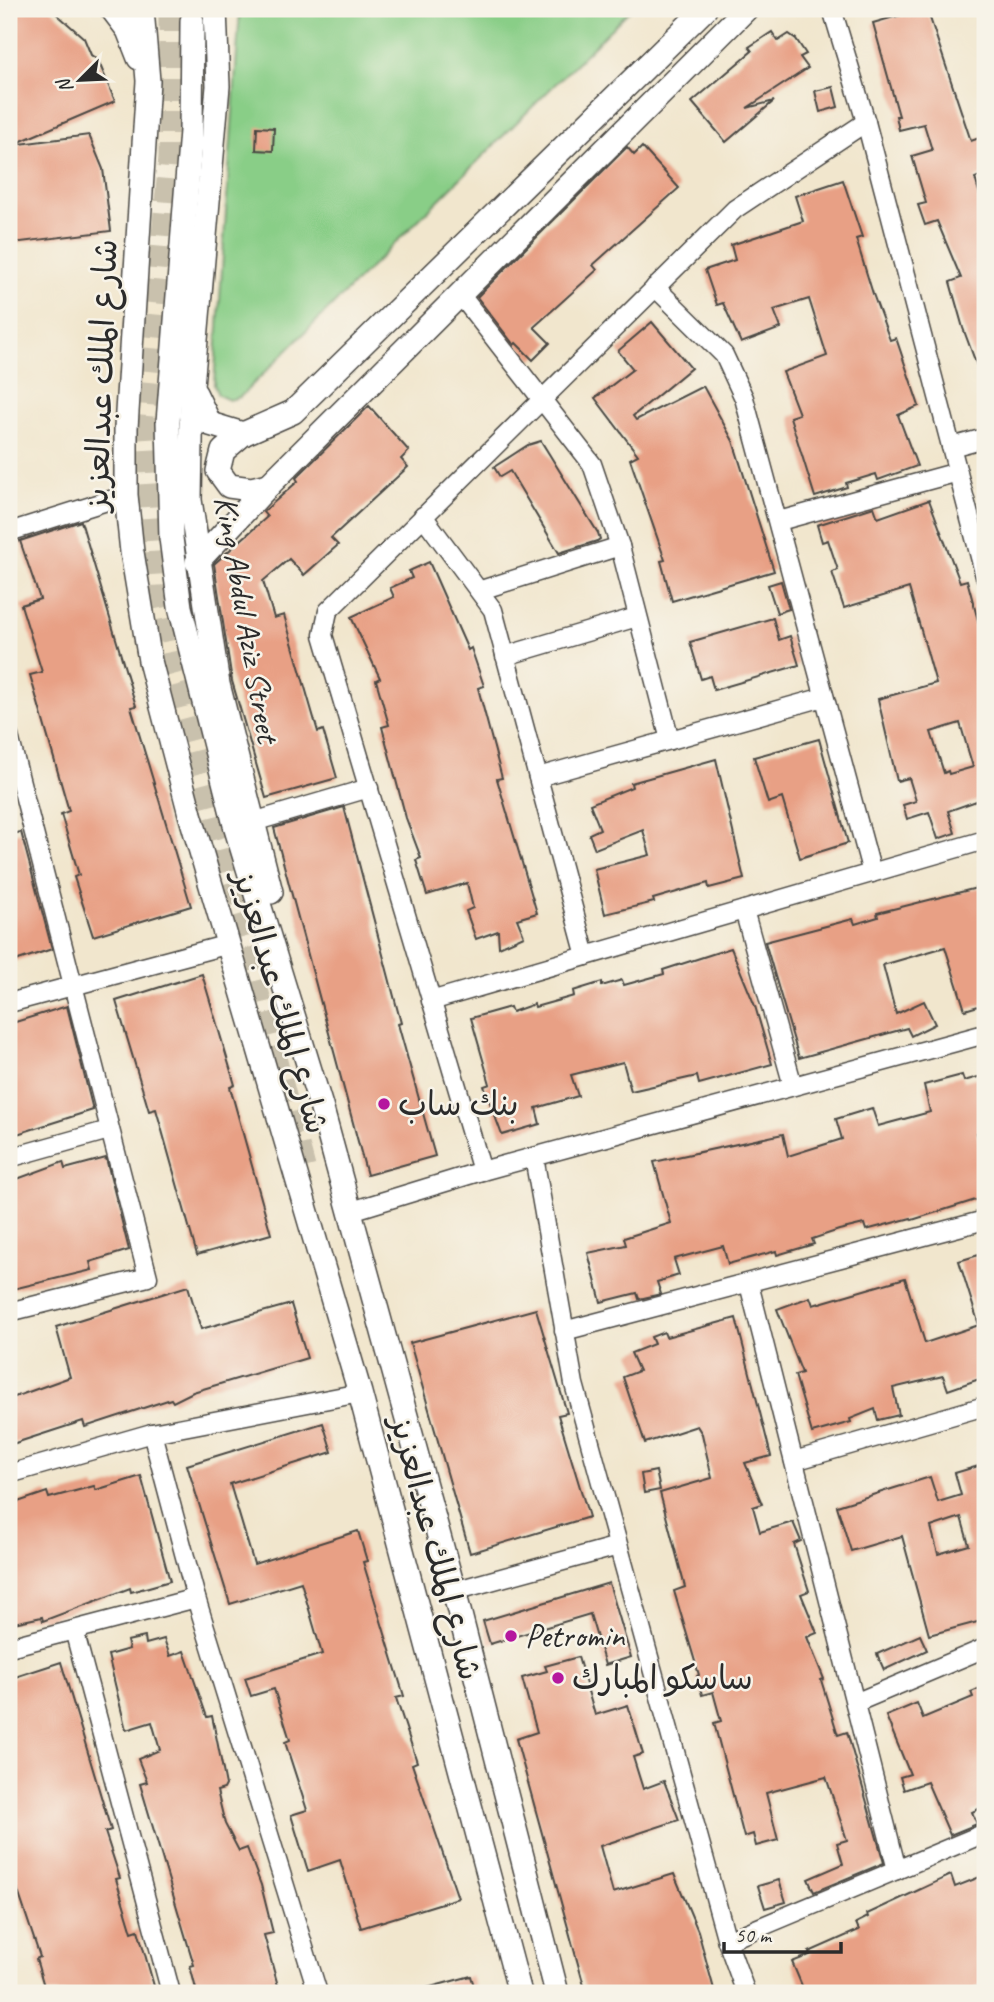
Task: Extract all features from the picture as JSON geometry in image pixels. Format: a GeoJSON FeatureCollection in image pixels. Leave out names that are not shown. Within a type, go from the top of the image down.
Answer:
{"type":"FeatureCollection","features":[{"type":"Feature","properties":{"kind":"street"},"geometry":{"type":"LineString","coordinates":[[112,9],[128,30],[148,80]]}},
{"type":"Feature","properties":{"kind":"street","name":"شارع الملك عبدالعزيز"},"geometry":{"type":"LineString","coordinates":[[142,9],[148,80],[126,428],[127,495],[132,552],[150,661],[229,944],[360,1393],[520,1993]]}},
{"type":"Feature","properties":{"kind":"street"},"geometry":{"type":"LineString","coordinates":[[148,80],[150,9]]}},
{"type":"Feature","properties":{"kind":"street"},"geometry":{"type":"LineString","coordinates":[[218,86],[220,9]]}},
{"type":"Feature","properties":{"kind":"street"},"geometry":{"type":"LineString","coordinates":[[269,485],[251,489],[229,486],[218,471],[223,450],[243,434],[293,412],[705,9]]}},
{"type":"Feature","properties":{"kind":"street"},"geometry":{"type":"LineString","coordinates":[[197,562],[269,485],[459,293],[746,9]]}},
{"type":"Feature","properties":{"kind":"street"},"geometry":{"type":"LineString","coordinates":[[832,9],[866,122],[985,576]]}},
{"type":"Feature","properties":{"kind":"street"},"geometry":{"type":"LineString","coordinates":[[205,13],[218,86]]}},
{"type":"Feature","properties":{"kind":"street","name":"شارع الملك عبدالعزيز"},"geometry":{"type":"LineString","coordinates":[[205,13],[191,131],[168,422],[171,538],[193,667],[236,830],[321,1106],[454,1591],[557,1993]]}},
{"type":"Feature","properties":{"kind":"street","name":"King Abdul Aziz Street"},"geometry":{"type":"LineString","coordinates":[[218,86],[192,386],[190,500],[197,562],[218,684],[321,1106]]}},
{"type":"Feature","properties":{"kind":"street"},"geometry":{"type":"LineString","coordinates":[[482,1171],[323,635],[328,611],[735,209],[866,122]]}},
{"type":"Feature","properties":{"kind":"street"},"geometry":{"type":"LineString","coordinates":[[655,287],[724,355],[744,398],[872,873]]}},
{"type":"Feature","properties":{"kind":"street"},"geometry":{"type":"LineString","coordinates":[[459,293],[592,464],[620,546],[670,740]]}},
{"type":"Feature","properties":{"kind":"street"},"geometry":{"type":"LineString","coordinates":[[192,386],[210,424],[243,434]]}},
{"type":"Feature","properties":{"kind":"street"},"geometry":{"type":"LineString","coordinates":[[951,447],[985,438]]}},
{"type":"Feature","properties":{"kind":"street"},"geometry":{"type":"LineString","coordinates":[[779,521],[958,472]]}},
{"type":"Feature","properties":{"kind":"street"},"geometry":{"type":"LineString","coordinates":[[9,532],[127,495]]}},
{"type":"Feature","properties":{"kind":"street"},"geometry":{"type":"LineString","coordinates":[[423,516],[481,590],[493,610],[586,956]]}},
{"type":"Feature","properties":{"kind":"street"},"geometry":{"type":"LineString","coordinates":[[481,590],[620,546]]}},
{"type":"Feature","properties":{"kind":"street"},"geometry":{"type":"LineString","coordinates":[[505,656],[638,617]]}},
{"type":"Feature","properties":{"kind":"street"},"geometry":{"type":"LineString","coordinates":[[538,777],[824,697]]}},
{"type":"Feature","properties":{"kind":"street"},"geometry":{"type":"LineString","coordinates":[[9,736],[76,986],[109,1130],[148,1277],[9,1312]]}},
{"type":"Feature","properties":{"kind":"street"},"geometry":{"type":"LineString","coordinates":[[253,822],[369,788]]}},
{"type":"Feature","properties":{"kind":"street"},"geometry":{"type":"LineString","coordinates":[[431,1001],[985,840]]}},
{"type":"Feature","properties":{"kind":"street"},"geometry":{"type":"LineString","coordinates":[[744,910],[793,1086]]}},
{"type":"Feature","properties":{"kind":"street"},"geometry":{"type":"LineString","coordinates":[[9,1003],[229,944]]}},
{"type":"Feature","properties":{"kind":"street"},"geometry":{"type":"LineString","coordinates":[[348,1212],[482,1171],[985,1034]]}},
{"type":"Feature","properties":{"kind":"street"},"geometry":{"type":"LineString","coordinates":[[9,1158],[109,1130]]}},
{"type":"Feature","properties":{"kind":"street"},"geometry":{"type":"LineString","coordinates":[[534,1157],[573,1384],[727,1941],[746,1993]]}},
{"type":"Feature","properties":{"kind":"street"},"geometry":{"type":"LineString","coordinates":[[564,1331],[985,1220]]}},
{"type":"Feature","properties":{"kind":"street"},"geometry":{"type":"LineString","coordinates":[[749,1283],[897,1870]]}},
{"type":"Feature","properties":{"kind":"street"},"geometry":{"type":"LineString","coordinates":[[9,1474],[152,1433],[360,1393]]}},
{"type":"Feature","properties":{"kind":"street"},"geometry":{"type":"LineString","coordinates":[[794,1461],[985,1406]]}},
{"type":"Feature","properties":{"kind":"street"},"geometry":{"type":"LineString","coordinates":[[152,1433],[196,1598],[318,1993]]}},
{"type":"Feature","properties":{"kind":"street"},"geometry":{"type":"LineString","coordinates":[[454,1591],[618,1546]]}},
{"type":"Feature","properties":{"kind":"street"},"geometry":{"type":"LineString","coordinates":[[9,1647],[196,1598]]}},
{"type":"Feature","properties":{"kind":"street"},"geometry":{"type":"LineString","coordinates":[[74,1630],[171,1993]]}},
{"type":"Feature","properties":{"kind":"street"},"geometry":{"type":"LineString","coordinates":[[855,1703],[985,1648]]}},
{"type":"Feature","properties":{"kind":"street"},"geometry":{"type":"LineString","coordinates":[[727,1941],[985,1833]]}},
{"type":"Feature","properties":{"kind":"green space"},"geometry":{"type":"Polygon","coordinates":[[[240,9],[631,9],[240,397],[229,400],[218,395],[214,385],[240,9]]]}},
{"type":"Feature","properties":{"kind":"building"},"geometry":{"type":"Polygon","coordinates":[[[9,9],[51,9],[84,38],[91,55],[98,60],[115,101],[12,145],[89,135],[103,169],[111,231],[13,243],[9,212],[9,9]]]}},
{"type":"Feature","properties":{"kind":"building"},"geometry":{"type":"Polygon","coordinates":[[[927,9],[971,141],[985,136],[985,174],[975,178],[985,212],[985,382],[963,328],[950,282],[961,278],[937,221],[925,225],[918,205],[926,203],[912,156],[932,150],[924,124],[899,130],[896,116],[899,116],[873,23],[927,9]]]}},
{"type":"Feature","properties":{"kind":"building"},"geometry":{"type":"Polygon","coordinates":[[[772,32],[778,41],[789,34],[796,39],[806,54],[800,57],[808,68],[747,108],[774,101],[726,142],[692,102],[752,51],[749,47],[772,32]]]}},
{"type":"Feature","properties":{"kind":"building"},"geometry":{"type":"Polygon","coordinates":[[[833,87],[838,107],[820,112],[815,91],[833,87]]]}},
{"type":"Feature","properties":{"kind":"building"},"geometry":{"type":"Polygon","coordinates":[[[257,127],[274,128],[273,151],[256,150],[257,127]]]}},
{"type":"Feature","properties":{"kind":"building"},"geometry":{"type":"Polygon","coordinates":[[[627,147],[634,155],[642,147],[679,188],[593,265],[597,270],[534,327],[550,343],[533,360],[516,343],[514,345],[477,297],[627,147]]]}},
{"type":"Feature","properties":{"kind":"building"},"geometry":{"type":"Polygon","coordinates":[[[843,180],[862,237],[856,239],[873,294],[890,340],[896,338],[919,406],[898,415],[917,466],[878,480],[876,474],[846,483],[847,487],[815,497],[790,417],[799,414],[783,372],[827,356],[809,299],[774,310],[781,328],[741,343],[723,303],[717,305],[705,270],[735,260],[731,245],[803,221],[795,196],[843,180]]]}},
{"type":"Feature","properties":{"kind":"building"},"geometry":{"type":"Polygon","coordinates":[[[652,322],[691,368],[633,416],[636,420],[703,386],[733,441],[774,571],[672,601],[661,561],[665,560],[630,459],[638,455],[595,398],[633,369],[618,351],[652,322]]]}},
{"type":"Feature","properties":{"kind":"building"},"geometry":{"type":"Polygon","coordinates":[[[369,406],[409,451],[401,459],[408,467],[331,538],[338,545],[304,575],[289,559],[263,581],[274,618],[284,615],[318,732],[323,730],[337,778],[266,798],[232,681],[214,564],[267,517],[263,512],[298,481],[296,478],[369,406]]]}},
{"type":"Feature","properties":{"kind":"building"},"geometry":{"type":"Polygon","coordinates":[[[541,441],[598,533],[600,539],[597,541],[559,553],[510,471],[500,477],[494,467],[528,445],[541,441]]]}},
{"type":"Feature","properties":{"kind":"building"},"geometry":{"type":"Polygon","coordinates":[[[929,500],[960,582],[967,580],[985,646],[985,798],[948,811],[955,833],[938,839],[929,812],[907,819],[903,805],[916,801],[909,778],[897,781],[878,699],[936,683],[909,588],[844,608],[832,572],[838,570],[828,540],[822,542],[817,525],[874,507],[878,518],[929,500]],[[960,723],[931,732],[944,773],[973,767],[960,723]]]}},
{"type":"Feature","properties":{"kind":"building"},"geometry":{"type":"Polygon","coordinates":[[[81,521],[136,706],[131,707],[191,906],[93,936],[74,877],[79,875],[61,814],[69,811],[30,675],[42,672],[21,605],[40,599],[20,541],[81,521]]]}},
{"type":"Feature","properties":{"kind":"building"},"geometry":{"type":"Polygon","coordinates":[[[429,562],[468,650],[471,648],[484,686],[478,688],[502,778],[497,779],[537,913],[517,919],[524,936],[499,947],[498,931],[476,939],[466,911],[473,908],[467,883],[427,895],[416,860],[421,858],[406,818],[382,727],[389,725],[376,680],[380,678],[351,617],[394,597],[390,588],[412,578],[409,571],[429,562]]]}},
{"type":"Feature","properties":{"kind":"building"},"geometry":{"type":"Polygon","coordinates":[[[781,581],[789,609],[777,613],[768,585],[781,581]]]}},
{"type":"Feature","properties":{"kind":"building"},"geometry":{"type":"Polygon","coordinates":[[[773,618],[779,640],[790,636],[799,665],[714,690],[710,676],[701,679],[690,642],[773,618]]]}},
{"type":"Feature","properties":{"kind":"building"},"geometry":{"type":"Polygon","coordinates":[[[819,739],[848,843],[800,858],[782,798],[768,803],[754,757],[819,739]]]}},
{"type":"Feature","properties":{"kind":"building"},"geometry":{"type":"Polygon","coordinates":[[[716,759],[744,879],[709,888],[708,883],[653,899],[654,902],[605,914],[594,869],[650,855],[643,830],[595,849],[589,834],[600,829],[590,804],[632,787],[631,783],[716,759]]]}},
{"type":"Feature","properties":{"kind":"building"},"geometry":{"type":"Polygon","coordinates":[[[344,807],[401,1023],[398,1024],[435,1156],[367,1175],[274,828],[344,807]]]}},
{"type":"Feature","properties":{"kind":"building"},"geometry":{"type":"Polygon","coordinates":[[[21,832],[52,949],[9,963],[9,835],[21,832]]]}},
{"type":"Feature","properties":{"kind":"building"},"geometry":{"type":"Polygon","coordinates":[[[981,887],[985,901],[985,1004],[965,1010],[945,947],[883,965],[896,1014],[924,1001],[935,1024],[911,1036],[907,1028],[799,1058],[765,942],[853,919],[855,924],[878,917],[877,913],[981,887]]]}},
{"type":"Feature","properties":{"kind":"building"},"geometry":{"type":"Polygon","coordinates":[[[731,948],[755,1006],[772,1064],[699,1084],[697,1076],[631,1091],[623,1062],[571,1075],[578,1096],[536,1108],[540,1124],[502,1135],[484,1086],[490,1084],[471,1018],[510,1007],[512,1012],[534,1004],[535,1007],[574,996],[573,991],[602,982],[602,986],[622,980],[624,985],[664,974],[663,970],[731,948]]]}},
{"type":"Feature","properties":{"kind":"building"},"geometry":{"type":"Polygon","coordinates":[[[202,974],[235,1085],[230,1087],[271,1234],[197,1255],[156,1109],[149,1111],[116,1001],[202,974]]]}},
{"type":"Feature","properties":{"kind":"building"},"geometry":{"type":"Polygon","coordinates":[[[67,1006],[93,1110],[17,1134],[9,1108],[9,1024],[67,1006]]]}},
{"type":"Feature","properties":{"kind":"building"},"geometry":{"type":"Polygon","coordinates":[[[962,1075],[964,1081],[985,1075],[985,1131],[977,1133],[985,1164],[985,1197],[912,1220],[911,1218],[866,1230],[864,1224],[839,1230],[812,1239],[814,1244],[777,1255],[776,1251],[728,1264],[723,1246],[674,1259],[679,1275],[657,1282],[661,1294],[639,1299],[637,1293],[601,1302],[588,1253],[626,1245],[624,1238],[671,1223],[654,1162],[783,1134],[788,1156],[842,1139],[836,1119],[872,1108],[878,1126],[930,1112],[924,1085],[962,1075]]]}},
{"type":"Feature","properties":{"kind":"building"},"geometry":{"type":"Polygon","coordinates":[[[106,1158],[129,1250],[90,1262],[92,1270],[9,1290],[9,1182],[63,1162],[65,1169],[106,1158]]]}},
{"type":"Feature","properties":{"kind":"building"},"geometry":{"type":"Polygon","coordinates":[[[985,1253],[985,1377],[948,1390],[943,1376],[893,1388],[899,1415],[878,1420],[875,1409],[850,1419],[851,1422],[812,1433],[795,1375],[802,1373],[777,1309],[810,1297],[813,1305],[905,1278],[925,1343],[979,1325],[959,1261],[985,1253]]]}},
{"type":"Feature","properties":{"kind":"building"},"geometry":{"type":"Polygon","coordinates":[[[188,1286],[201,1329],[291,1304],[307,1358],[193,1392],[173,1402],[171,1399],[85,1427],[83,1421],[9,1445],[9,1399],[70,1377],[56,1327],[188,1286]]]}},
{"type":"Feature","properties":{"kind":"building"},"geometry":{"type":"Polygon","coordinates":[[[536,1309],[567,1413],[558,1415],[589,1517],[470,1553],[410,1343],[536,1309]]]}},
{"type":"Feature","properties":{"kind":"building"},"geometry":{"type":"Polygon","coordinates":[[[736,1318],[771,1456],[745,1463],[762,1504],[753,1507],[760,1532],[793,1522],[801,1541],[794,1544],[809,1591],[801,1594],[817,1633],[807,1637],[824,1679],[821,1680],[838,1735],[847,1732],[884,1863],[814,1892],[808,1879],[843,1864],[837,1843],[847,1840],[826,1777],[766,1793],[778,1840],[756,1846],[753,1834],[744,1837],[714,1723],[721,1721],[713,1692],[702,1695],[697,1676],[699,1675],[674,1591],[685,1587],[660,1493],[712,1478],[702,1434],[697,1426],[645,1443],[623,1377],[639,1371],[631,1353],[654,1344],[651,1337],[664,1332],[666,1337],[736,1318]]]}},
{"type":"Feature","properties":{"kind":"building"},"geometry":{"type":"Polygon","coordinates":[[[323,1423],[332,1452],[230,1484],[254,1564],[358,1531],[367,1561],[363,1562],[404,1696],[396,1698],[417,1762],[412,1764],[458,1898],[361,1928],[340,1860],[308,1871],[291,1815],[307,1810],[285,1742],[290,1740],[274,1689],[251,1696],[245,1678],[322,1654],[301,1582],[230,1604],[187,1465],[323,1423]]]}},
{"type":"Feature","properties":{"kind":"building"},"geometry":{"type":"Polygon","coordinates":[[[985,1464],[985,1620],[929,1635],[902,1536],[851,1551],[837,1506],[930,1477],[938,1502],[961,1495],[955,1473],[985,1464]],[[961,1517],[931,1527],[938,1554],[969,1545],[961,1517]]]}},
{"type":"Feature","properties":{"kind":"building"},"geometry":{"type":"Polygon","coordinates":[[[656,1471],[660,1490],[644,1493],[641,1474],[656,1471]]]}},
{"type":"Feature","properties":{"kind":"building"},"geometry":{"type":"Polygon","coordinates":[[[141,1476],[170,1581],[131,1592],[130,1588],[43,1621],[42,1617],[9,1624],[9,1505],[47,1492],[49,1498],[94,1486],[96,1490],[141,1476]]]}},
{"type":"Feature","properties":{"kind":"building"},"geometry":{"type":"Polygon","coordinates":[[[609,1583],[631,1657],[605,1665],[590,1614],[490,1644],[483,1621],[609,1583]]]}},
{"type":"Feature","properties":{"kind":"building"},"geometry":{"type":"Polygon","coordinates":[[[920,1635],[927,1650],[884,1670],[877,1654],[920,1635]]]}},
{"type":"Feature","properties":{"kind":"building"},"geometry":{"type":"Polygon","coordinates":[[[145,1637],[146,1644],[164,1639],[170,1656],[184,1651],[207,1717],[212,1716],[226,1785],[224,1789],[217,1791],[225,1824],[239,1851],[247,1848],[261,1885],[273,1933],[264,1935],[280,1993],[197,1993],[190,1966],[194,1965],[140,1784],[147,1782],[138,1759],[160,1750],[152,1722],[126,1730],[108,1655],[129,1649],[127,1641],[145,1637]]]}},
{"type":"Feature","properties":{"kind":"building"},"geometry":{"type":"Polygon","coordinates":[[[578,1657],[595,1715],[628,1705],[643,1754],[633,1757],[643,1789],[664,1781],[679,1820],[600,1846],[613,1893],[674,1874],[698,1931],[715,1993],[586,1993],[516,1739],[537,1732],[522,1678],[547,1671],[545,1666],[578,1657]]]}},
{"type":"Feature","properties":{"kind":"building"},"geometry":{"type":"Polygon","coordinates":[[[61,1662],[111,1830],[105,1832],[120,1878],[116,1879],[132,1932],[138,1930],[156,1993],[46,1993],[36,1959],[40,1957],[9,1864],[9,1679],[61,1662]]]}},
{"type":"Feature","properties":{"kind":"building"},"geometry":{"type":"Polygon","coordinates":[[[985,1686],[985,1806],[972,1812],[977,1824],[950,1835],[927,1782],[904,1790],[900,1777],[910,1774],[886,1716],[917,1703],[923,1718],[973,1697],[971,1692],[985,1686]]]}},
{"type":"Feature","properties":{"kind":"building"},"geometry":{"type":"Polygon","coordinates":[[[951,1875],[955,1887],[985,1875],[985,1984],[975,1988],[977,1993],[805,1993],[792,1962],[859,1930],[856,1923],[868,1917],[867,1914],[951,1875]]]}},
{"type":"Feature","properties":{"kind":"building"},"geometry":{"type":"Polygon","coordinates":[[[779,1880],[786,1902],[765,1908],[758,1886],[779,1880]]]}},
{"type":"Feature","properties":{"kind":"building"},"geometry":{"type":"Polygon","coordinates":[[[471,1976],[476,1993],[424,1993],[423,1989],[471,1976]]]}},
{"type":"Feature","properties":{"kind":"tunnel"},"geometry":{"type":"LineString","coordinates":[[170,9],[170,157],[146,429],[156,590],[169,657],[306,1175]]}},
{"type":"Feature","properties":{"kind":"place","name":"بنك ساب"},"geometry":{"type":"Point","coordinates":[384,1104]}},
{"type":"Feature","properties":{"kind":"place","name":"Petromin"},"geometry":{"type":"Point","coordinates":[511,1636]}},
{"type":"Feature","properties":{"kind":"place","name":"ساسكو المبارك"},"geometry":{"type":"Point","coordinates":[558,1678]}}]}
